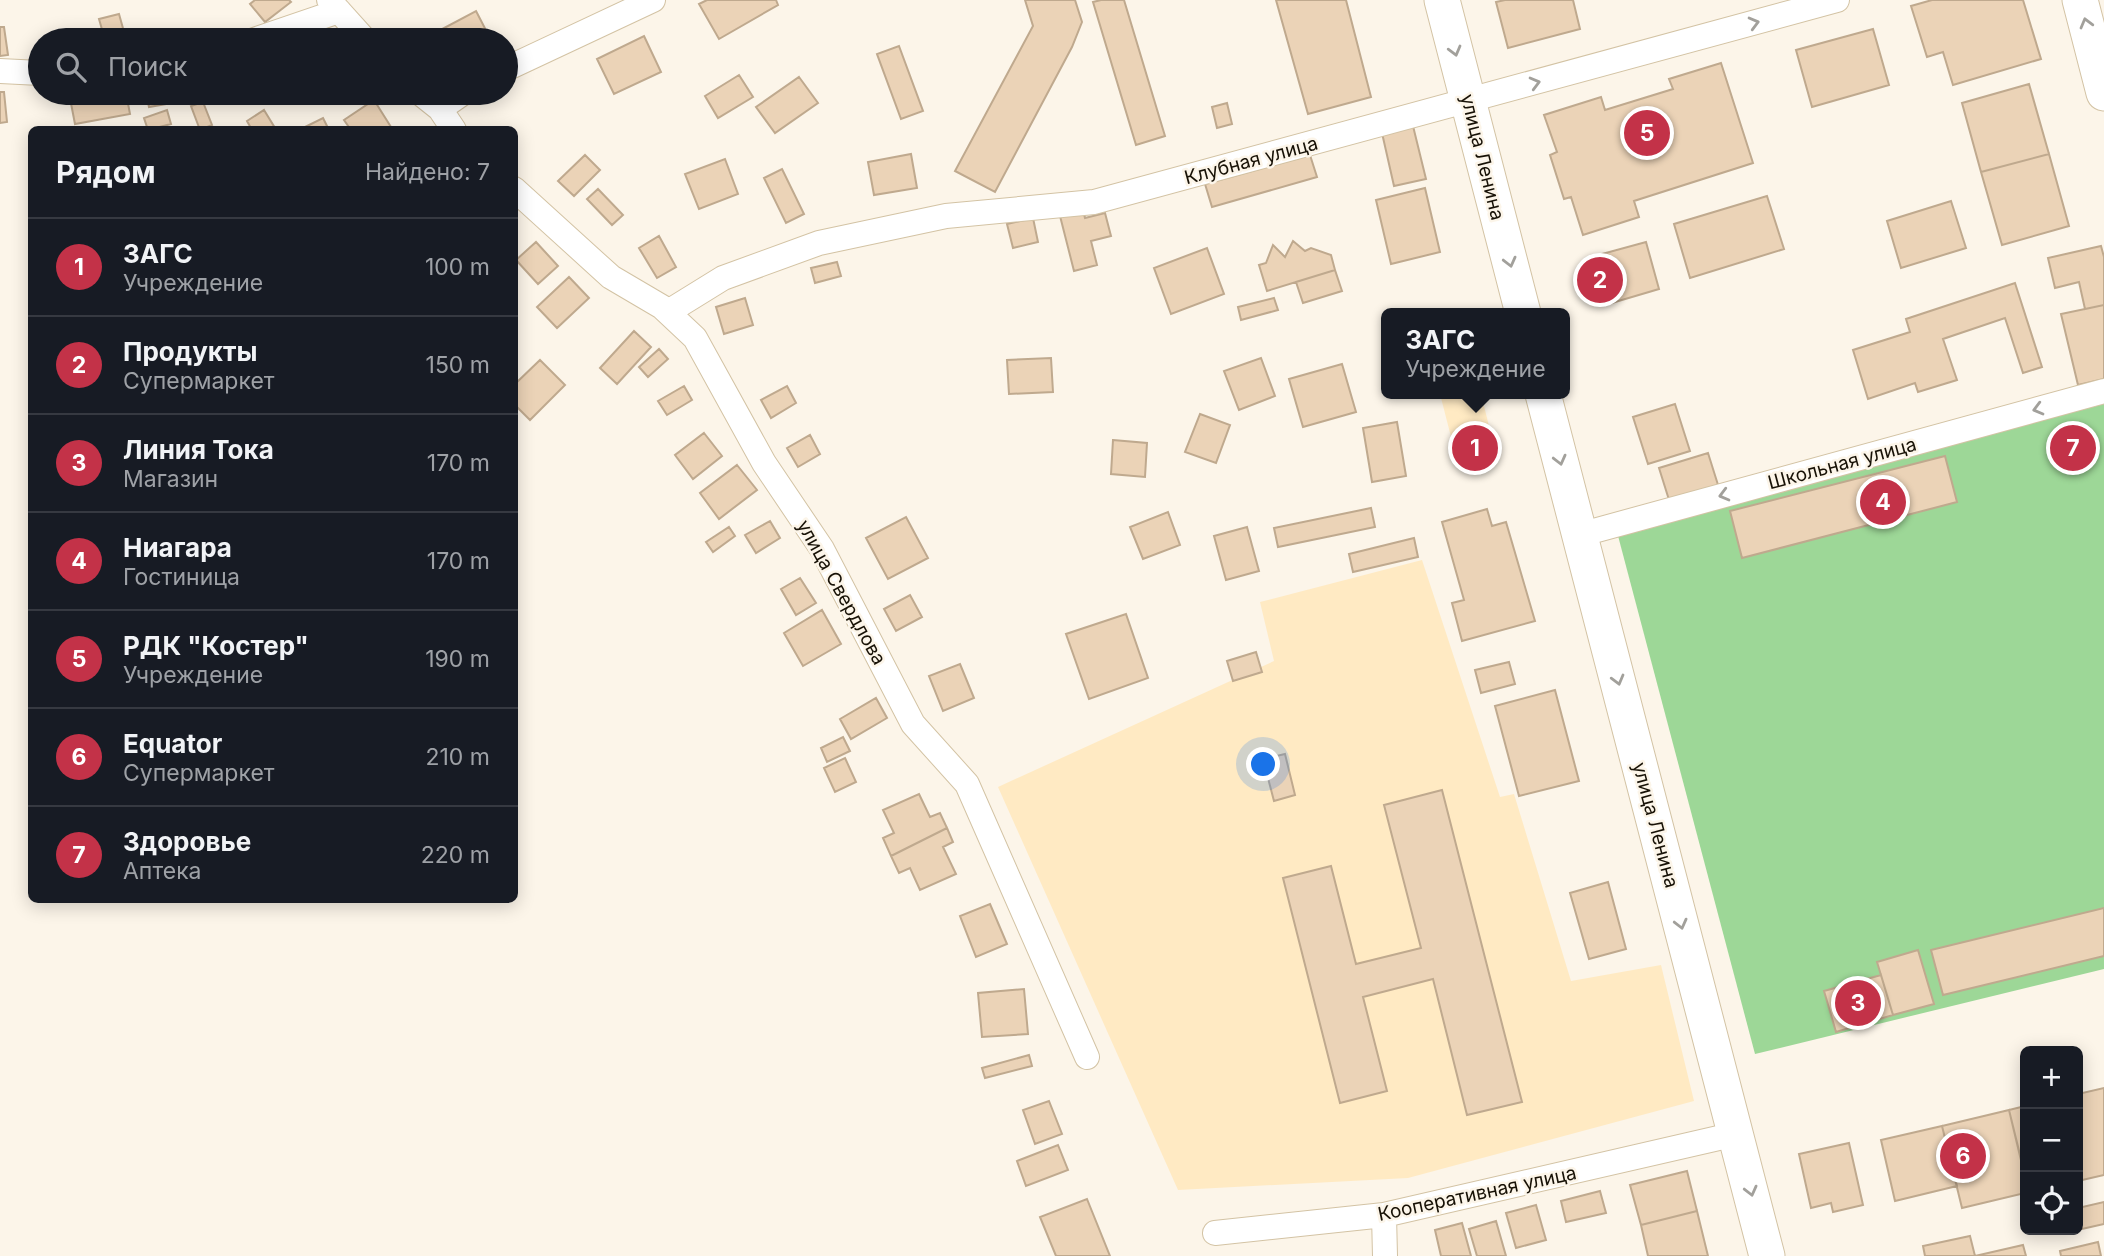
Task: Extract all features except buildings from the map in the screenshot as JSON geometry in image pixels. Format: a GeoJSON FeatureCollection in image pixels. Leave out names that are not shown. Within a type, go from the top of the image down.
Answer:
{"type":"FeatureCollection","features":[{"type":"Feature","properties":{"kind":"main road","name":"улица Ленина"},"geometry":{"type":"LineString","coordinates":[[1442,0],[1522,308]]}},
{"type":"Feature","properties":{"kind":"main road"},"geometry":{"type":"LineString","coordinates":[[2080,0],[2104,93]]}},
{"type":"Feature","properties":{"kind":"main road","name":"улица Ленина"},"geometry":{"type":"LineString","coordinates":[[1545,399],[1768,1256]]}},
{"type":"Feature","properties":{"kind":"street"},"geometry":{"type":"LineString","coordinates":[[518,63],[653,0]]}},
{"type":"Feature","properties":{"kind":"street","name":"Клубная улица"},"geometry":{"type":"LineString","coordinates":[[668,312],[723,278],[819,243],[946,216],[1094,202],[1837,0]]}},
{"type":"Feature","properties":{"kind":"street"},"geometry":{"type":"LineString","coordinates":[[281,28],[334,5],[354,28]]}},
{"type":"Feature","properties":{"kind":"street"},"geometry":{"type":"LineString","coordinates":[[0,71],[28,72]]}},
{"type":"Feature","properties":{"kind":"street"},"geometry":{"type":"LineString","coordinates":[[436,105],[451,126]]}},
{"type":"Feature","properties":{"kind":"street"},"geometry":{"type":"LineString","coordinates":[[440,108],[445,105]]}},
{"type":"Feature","properties":{"kind":"street","name":"улица Свердлова"},"geometry":{"type":"LineString","coordinates":[[518,192],[611,277],[668,312],[695,338],[764,463],[822,549],[913,724],[967,784],[1087,1057]]}},
{"type":"Feature","properties":{"kind":"street","name":"Школьная улица"},"geometry":{"type":"LineString","coordinates":[[1579,535],[2104,391]]}},
{"type":"Feature","properties":{"kind":"street","name":"Кооперативная улица"},"geometry":{"type":"LineString","coordinates":[[1215,1233],[1384,1215],[1736,1135]]}},
{"type":"Feature","properties":{"kind":"street"},"geometry":{"type":"LineString","coordinates":[[1384,1215],[1385,1256]]}},
{"type":"Feature","properties":{"kind":"shaded area"},"geometry":{"type":"Polygon","coordinates":[[[1441,399],[1482,399],[1495,450],[1457,460],[1441,399]]]}},
{"type":"Feature","properties":{"kind":"shaded area"},"geometry":{"type":"Polygon","coordinates":[[[1422,560],[1500,797],[1514,794],[1571,981],[1661,965],[1694,1101],[1408,1178],[1178,1190],[998,787],[1274,661],[1260,602],[1422,560]]]}},
{"type":"Feature","properties":{"kind":"green space"},"geometry":{"type":"Polygon","coordinates":[[[2104,404],[2104,969],[1755,1054],[1617,532],[2104,404]]]}},
{"type":"Feature","properties":{"kind":"place","name":"РДК \"Костер\""},"geometry":{"type":"Point","coordinates":[1647,133]}},
{"type":"Feature","properties":{"kind":"place","name":"Продукты"},"geometry":{"type":"Point","coordinates":[1600,280]}},
{"type":"Feature","properties":{"kind":"place","name":"ЗАГС"},"geometry":{"type":"Point","coordinates":[1475,448]}},
{"type":"Feature","properties":{"kind":"place","name":"Здоровье"},"geometry":{"type":"Point","coordinates":[2073,448]}},
{"type":"Feature","properties":{"kind":"place","name":"Ниагара"},"geometry":{"type":"Point","coordinates":[1883,502]}},
{"type":"Feature","properties":{"kind":"place","name":"Линия Тока"},"geometry":{"type":"Point","coordinates":[1858,1003]}},
{"type":"Feature","properties":{"kind":"place","name":"Equator"},"geometry":{"type":"Point","coordinates":[1963,1156]}}]}
